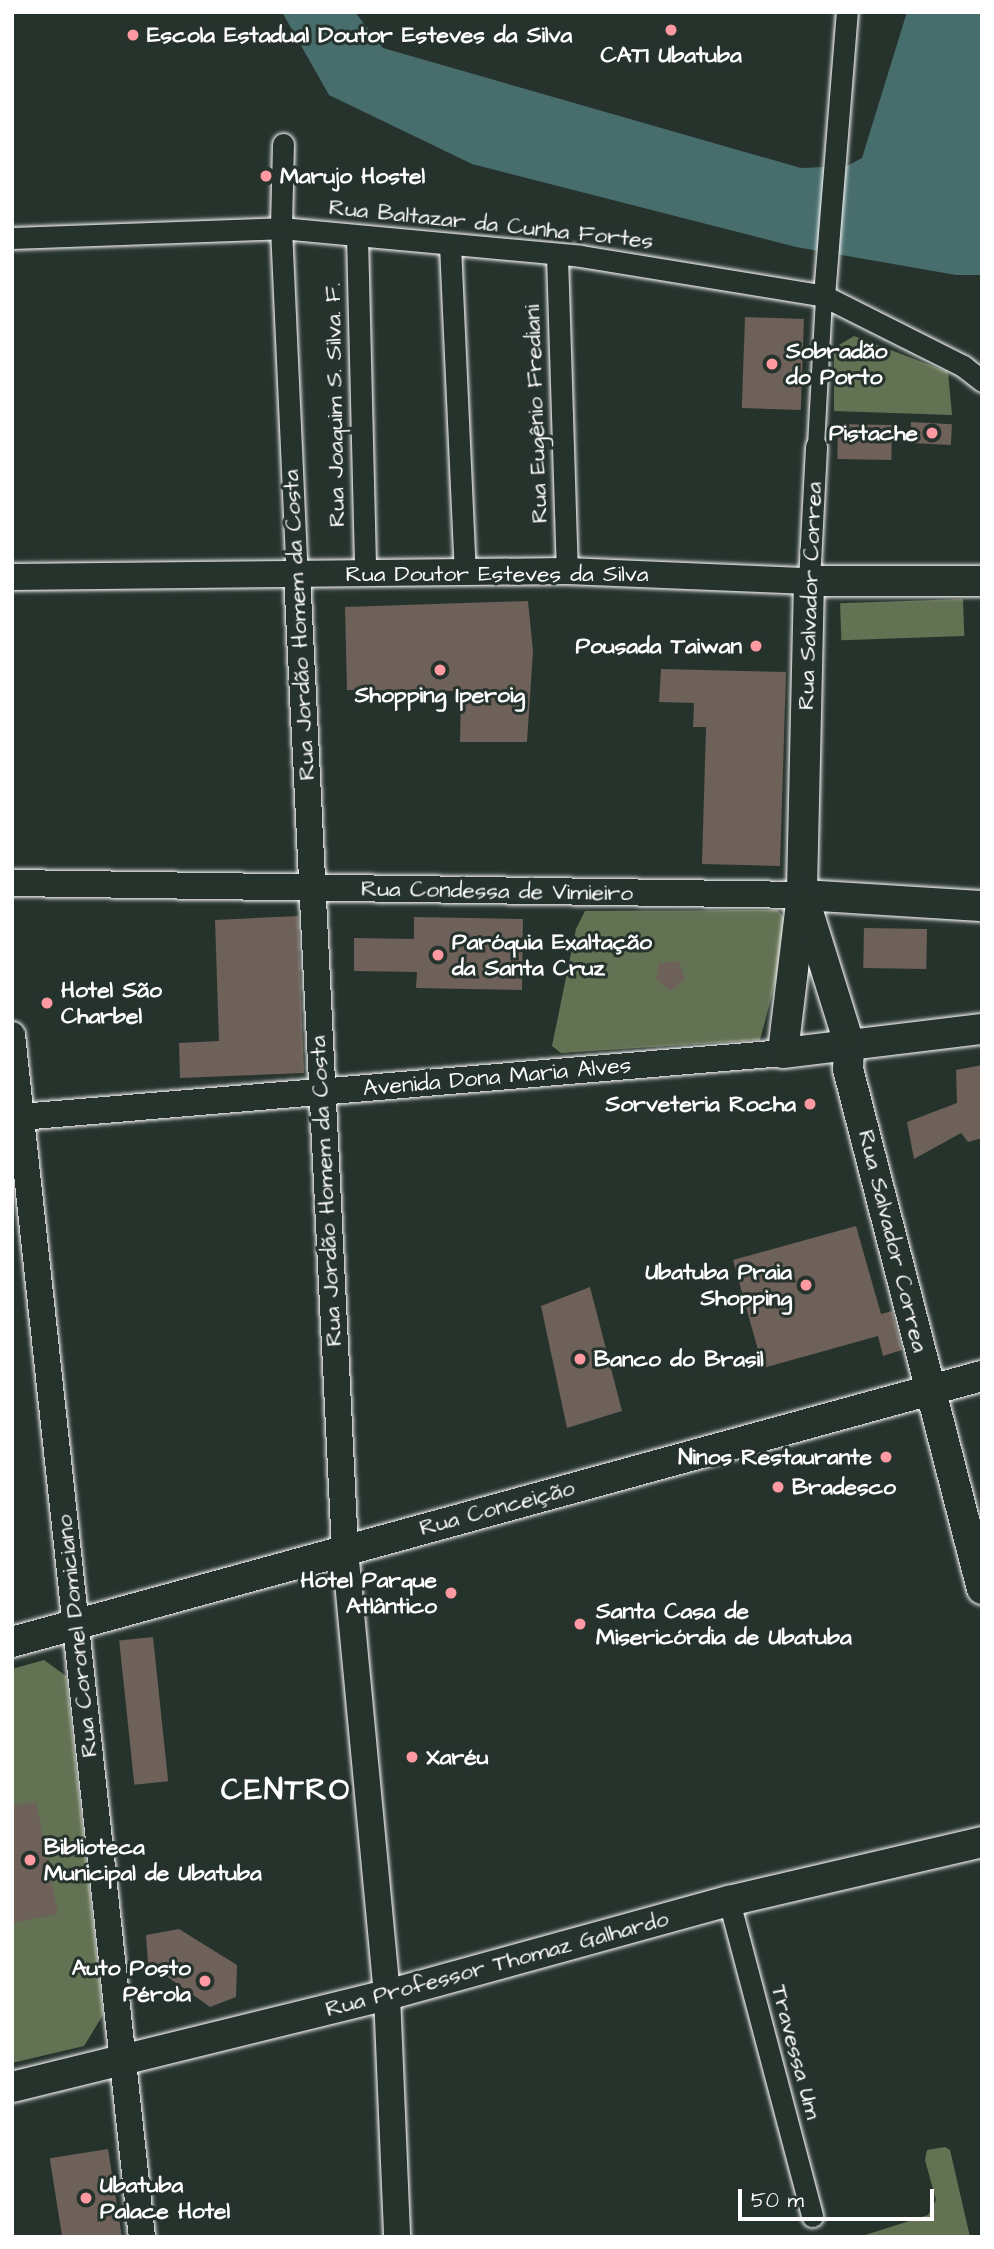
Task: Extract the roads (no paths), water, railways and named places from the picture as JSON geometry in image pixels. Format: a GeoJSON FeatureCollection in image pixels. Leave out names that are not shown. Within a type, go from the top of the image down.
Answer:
{"type":"FeatureCollection","features":[{"type":"Feature","properties":{"kind":"main road","name":"Rua Doutor Esteves da Silva"},"geometry":{"type":"LineString","coordinates":[[809,582],[982,581]]}},
{"type":"Feature","properties":{"kind":"main road","name":"Rua Salvador Correa"},"geometry":{"type":"LineString","coordinates":[[783,1053],[802,895],[809,582]]}},
{"type":"Feature","properties":{"kind":"main road","name":"Rua Salvador Correa"},"geometry":{"type":"LineString","coordinates":[[802,895],[849,1043],[848,1069],[982,1589]]}},
{"type":"Feature","properties":{"kind":"main road","name":"Rua Condessa de Vimieiro"},"geometry":{"type":"LineString","coordinates":[[802,895],[982,906]]}},
{"type":"Feature","properties":{"kind":"main road","name":"Avenida Dona Maria Alves"},"geometry":{"type":"LineString","coordinates":[[783,1053],[982,1029]]}},
{"type":"Feature","properties":{"kind":"main road","name":"Rua Conceição"},"geometry":{"type":"LineString","coordinates":[[12,1642],[982,1376]]}},
{"type":"Feature","properties":{"kind":"main road","name":"Rua Professor Thomaz Galhardo"},"geometry":{"type":"LineString","coordinates":[[12,2087],[387,1995],[729,1901],[982,1842]]}},
{"type":"Feature","properties":{"kind":"street"},"geometry":{"type":"LineString","coordinates":[[824,288],[847,12]]}},
{"type":"Feature","properties":{"kind":"street","name":"Rua Jordão Homem da Costa"},"geometry":{"type":"LineString","coordinates":[[284,144],[281,228],[345,1550],[387,1995],[397,2237]]}},
{"type":"Feature","properties":{"kind":"street","name":"Rua Baltazar da Cunha Fortes"},"geometry":{"type":"LineString","coordinates":[[12,238],[281,228],[557,256],[824,288],[963,366],[982,381]]}},
{"type":"Feature","properties":{"kind":"street","name":"Rua Joaquim S. Silva. F."},"geometry":{"type":"LineString","coordinates":[[357,236],[365,573]]}},
{"type":"Feature","properties":{"kind":"street"},"geometry":{"type":"LineString","coordinates":[[450,245],[465,572]]}},
{"type":"Feature","properties":{"kind":"street","name":"Rua Eugênio Frediani"},"geometry":{"type":"LineString","coordinates":[[557,256],[567,571]]}},
{"type":"Feature","properties":{"kind":"street","name":"Rua Salvador Correa"},"geometry":{"type":"LineString","coordinates":[[809,582],[824,288]]}},
{"type":"Feature","properties":{"kind":"street","name":"Rua Doutor Esteves da Silva"},"geometry":{"type":"LineString","coordinates":[[12,577],[567,571],[809,582]]}},
{"type":"Feature","properties":{"kind":"street","name":"Rua Condessa de Vimieiro"},"geometry":{"type":"LineString","coordinates":[[12,883],[802,895]]}},
{"type":"Feature","properties":{"kind":"street","name":"Rua Coronel Domiciano"},"geometry":{"type":"LineString","coordinates":[[12,1035],[17,1117],[142,2237]]}},
{"type":"Feature","properties":{"kind":"street","name":"Avenida Dona Maria Alves"},"geometry":{"type":"LineString","coordinates":[[17,1117],[783,1053]]}},
{"type":"Feature","properties":{"kind":"street","name":"Travessa Um"},"geometry":{"type":"LineString","coordinates":[[729,1901],[812,2216]]}},
{"type":"Feature","properties":{"kind":"water"},"geometry":{"type":"Polygon","coordinates":[[[282,12],[355,12],[383,48],[801,168],[847,166],[862,158],[907,12],[982,12],[982,275],[956,275],[796,247],[472,164],[329,95],[282,12]]]}},
{"type":"Feature","properties":{"kind":"place","name":"CATI Ubatuba"},"geometry":{"type":"Point","coordinates":[671,30]}},
{"type":"Feature","properties":{"kind":"place","name":"Escola Estadual Doutor Esteves da Silva"},"geometry":{"type":"Point","coordinates":[133,35]}},
{"type":"Feature","properties":{"kind":"place","name":"Marujo Hostel"},"geometry":{"type":"Point","coordinates":[266,176]}},
{"type":"Feature","properties":{"kind":"place","name":"Sobradão do Porto"},"geometry":{"type":"Point","coordinates":[772,364]}},
{"type":"Feature","properties":{"kind":"place","name":"Pistache"},"geometry":{"type":"Point","coordinates":[932,433]}},
{"type":"Feature","properties":{"kind":"place","name":"Pousada Taiwan"},"geometry":{"type":"Point","coordinates":[756,646]}},
{"type":"Feature","properties":{"kind":"place","name":"Shopping Iperoig"},"geometry":{"type":"Point","coordinates":[440,670]}},
{"type":"Feature","properties":{"kind":"place","name":"Paróquia Exaltação da Santa Cruz"},"geometry":{"type":"Point","coordinates":[438,955]}},
{"type":"Feature","properties":{"kind":"place","name":"Hotel São Charbel"},"geometry":{"type":"Point","coordinates":[47,1003]}},
{"type":"Feature","properties":{"kind":"place","name":"Sorveteria Rocha"},"geometry":{"type":"Point","coordinates":[810,1104]}},
{"type":"Feature","properties":{"kind":"place","name":"Ubatuba Praia Shopping"},"geometry":{"type":"Point","coordinates":[806,1285]}},
{"type":"Feature","properties":{"kind":"place","name":"Banco do Brasil"},"geometry":{"type":"Point","coordinates":[580,1359]}},
{"type":"Feature","properties":{"kind":"place","name":"Ninos Restaurante"},"geometry":{"type":"Point","coordinates":[886,1457]}},
{"type":"Feature","properties":{"kind":"place","name":"Bradesco"},"geometry":{"type":"Point","coordinates":[778,1487]}},
{"type":"Feature","properties":{"kind":"place","name":"Hotel Parque Atlântico"},"geometry":{"type":"Point","coordinates":[451,1593]}},
{"type":"Feature","properties":{"kind":"place","name":"Santa Casa de Misericórdia de Ubatuba"},"geometry":{"type":"Point","coordinates":[580,1624]}},
{"type":"Feature","properties":{"kind":"place","name":"Xaréu"},"geometry":{"type":"Point","coordinates":[412,1757]}},
{"type":"Feature","properties":{"kind":"place","name":"Biblioteca Municipal de Ubatuba"},"geometry":{"type":"Point","coordinates":[30,1860]}},
{"type":"Feature","properties":{"kind":"place","name":"Auto Posto Pérola"},"geometry":{"type":"Point","coordinates":[205,1981]}},
{"type":"Feature","properties":{"kind":"place","name":"Ubatuba Palace Hotel"},"geometry":{"type":"Point","coordinates":[86,2198]}},
{"type":"Feature","properties":{"kind":"district","name":"CENTRO"},"geometry":{"type":"Point","coordinates":[286,1790]}}]}
